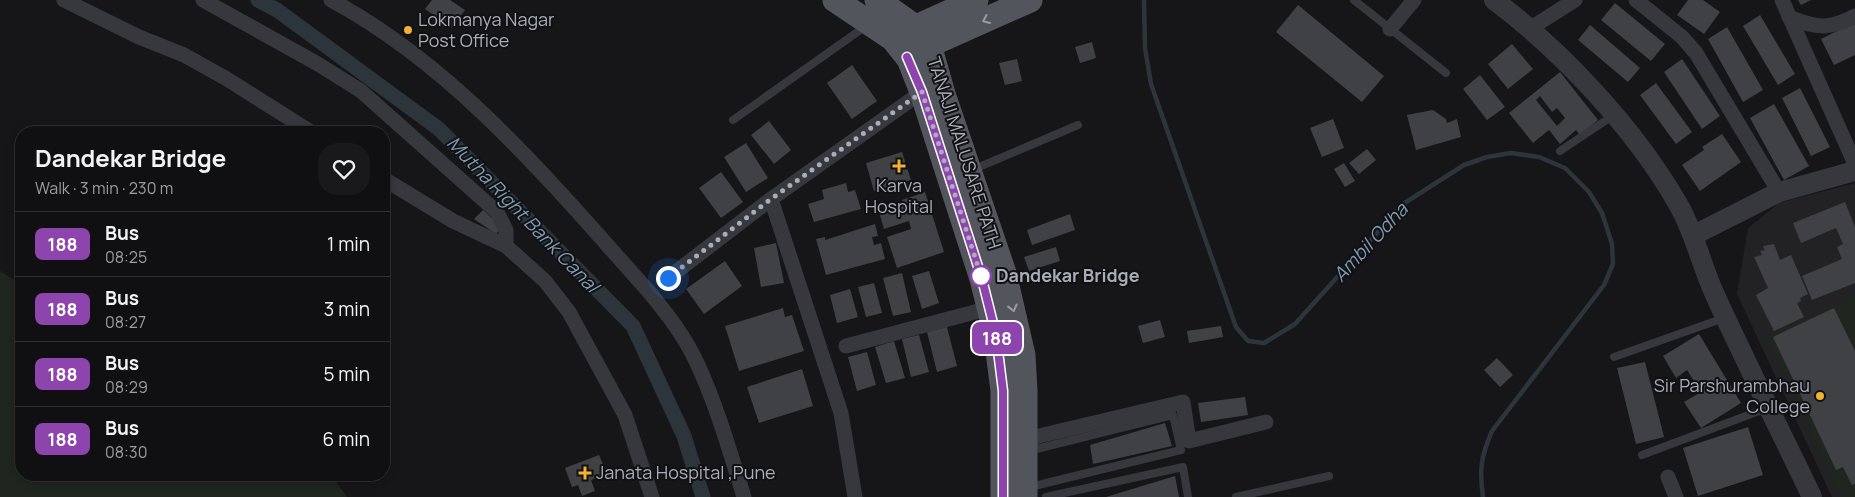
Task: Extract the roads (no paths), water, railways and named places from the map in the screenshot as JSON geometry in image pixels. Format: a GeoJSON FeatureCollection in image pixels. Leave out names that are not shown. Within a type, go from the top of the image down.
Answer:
{"type":"FeatureCollection","features":[{"type":"Feature","properties":{"kind":"main road"},"geometry":{"type":"LineString","coordinates":[[835,0],[869,24],[911,45],[1030,0]]}},
{"type":"Feature","properties":{"kind":"main road"},"geometry":{"type":"LineString","coordinates":[[876,0],[911,45]]}},
{"type":"Feature","properties":{"kind":"main road"},"geometry":{"type":"LineString","coordinates":[[911,45],[976,0]]}},
{"type":"Feature","properties":{"kind":"main road","name":"TANAJI MALUSARE PATH"},"geometry":{"type":"LineString","coordinates":[[911,45],[922,92],[981,239],[1004,273],[1023,355],[1026,445],[1025,495]]}},
{"type":"Feature","properties":{"kind":"main road","name":"TANAJI MALUSARE PATH"},"geometry":{"type":"LineString","coordinates":[[911,45],[942,94],[970,171],[990,308],[1000,358],[1003,391],[1025,495]]}},
{"type":"Feature","properties":{"kind":"street"},"geometry":{"type":"LineString","coordinates":[[64,0],[139,38],[184,55],[235,84],[302,126]]}},
{"type":"Feature","properties":{"kind":"street"},"geometry":{"type":"LineString","coordinates":[[203,0],[318,64],[361,92],[452,170],[497,212],[506,230],[506,246]]}},
{"type":"Feature","properties":{"kind":"street"},"geometry":{"type":"LineString","coordinates":[[331,0],[373,24],[479,107],[650,293],[673,321],[697,362],[721,424],[744,497]]}},
{"type":"Feature","properties":{"kind":"street"},"geometry":{"type":"LineString","coordinates":[[1390,29],[1414,0]]}},
{"type":"Feature","properties":{"kind":"street"},"geometry":{"type":"LineString","coordinates":[[1494,0],[1531,28],[1624,125],[1678,203],[1694,235],[1714,293],[1812,497]]}},
{"type":"Feature","properties":{"kind":"street"},"geometry":{"type":"LineString","coordinates":[[1531,28],[1575,0]]}},
{"type":"Feature","properties":{"kind":"street"},"geometry":{"type":"LineString","coordinates":[[1636,0],[1682,37],[1696,53],[1780,192]]}},
{"type":"Feature","properties":{"kind":"street"},"geometry":{"type":"LineString","coordinates":[[1782,0],[1855,164]]}},
{"type":"Feature","properties":{"kind":"street"},"geometry":{"type":"LineString","coordinates":[[1789,17],[1806,24],[1826,27],[1855,16]]}},
{"type":"Feature","properties":{"kind":"street"},"geometry":{"type":"LineString","coordinates":[[668,278],[771,199],[922,92]]}},
{"type":"Feature","properties":{"kind":"street"},"geometry":{"type":"LineString","coordinates":[[1694,235],[1780,192],[1855,171]]}},
{"type":"Feature","properties":{"kind":"street"},"geometry":{"type":"LineString","coordinates":[[390,183],[453,220],[506,246],[546,281],[569,312],[625,415],[652,497]]}},
{"type":"Feature","properties":{"kind":"street"},"geometry":{"type":"LineString","coordinates":[[771,199],[841,413],[855,497]]}},
{"type":"Feature","properties":{"kind":"street"},"geometry":{"type":"LineString","coordinates":[[846,346],[990,308]]}},
{"type":"Feature","properties":{"kind":"street"},"geometry":{"type":"LineString","coordinates":[[1026,445],[1183,402],[1189,441],[1266,422]]}},
{"type":"Feature","properties":{"kind":"street"},"geometry":{"type":"LineString","coordinates":[[1668,477],[1676,497]]}},
{"type":"Feature","properties":{"kind":"lane"},"geometry":{"type":"LineString","coordinates":[[1354,0],[1446,73]]}},
{"type":"Feature","properties":{"kind":"lane"},"geometry":{"type":"LineString","coordinates":[[733,120],[869,24]]}},
{"type":"Feature","properties":{"kind":"lane"},"geometry":{"type":"LineString","coordinates":[[1560,151],[1614,115]]}},
{"type":"Feature","properties":{"kind":"lane"},"geometry":{"type":"LineString","coordinates":[[970,171],[1078,125]]}},
{"type":"Feature","properties":{"kind":"lane"},"geometry":{"type":"LineString","coordinates":[[1614,357],[1726,317]]}},
{"type":"Feature","properties":{"kind":"lane"},"geometry":{"type":"LineString","coordinates":[[1642,455],[1769,407]]}},
{"type":"Feature","properties":{"kind":"lane"},"geometry":{"type":"LineString","coordinates":[[1025,495],[1181,450],[1173,415],[1026,445]]}},
{"type":"Feature","properties":{"kind":"lane"},"geometry":{"type":"LineString","coordinates":[[1025,495],[1183,467],[1188,497]]}},
{"type":"Feature","properties":{"kind":"lane"},"geometry":{"type":"LineString","coordinates":[[1236,497],[1329,476]]}},
{"type":"Feature","properties":{"kind":"lane"},"geometry":{"type":"LineString","coordinates":[[1277,488],[1278,497]]}},
{"type":"Feature","properties":{"kind":"waterway","name":"Mutha Right Bank Canal"},"geometry":{"type":"LineString","coordinates":[[258,0],[277,10],[439,129],[633,326],[684,436],[703,497]]}},
{"type":"Feature","properties":{"kind":"waterway","name":"Ambil Odha"},"geometry":{"type":"LineString","coordinates":[[1144,0],[1145,48],[1151,84],[1236,327],[1248,341],[1264,343],[1295,324],[1403,204],[1464,165],[1487,157],[1511,153],[1539,157],[1565,168],[1589,192],[1602,213],[1612,244],[1613,264],[1604,285],[1492,431],[1485,448],[1482,463],[1483,497]]}},
{"type":"Feature","properties":{"kind":"place","name":"Lokmanya Nagar Post Office"},"geometry":{"type":"Point","coordinates":[408,30]}},
{"type":"Feature","properties":{"kind":"place","name":"Karva Hospital"},"geometry":{"type":"Point","coordinates":[899,166]}},
{"type":"Feature","properties":{"kind":"place","name":"Dandekar Bridge"},"geometry":{"type":"Point","coordinates":[981,276]}},
{"type":"Feature","properties":{"kind":"place","name":"Sir Parshurambhau College"},"geometry":{"type":"Point","coordinates":[1820,396]}},
{"type":"Feature","properties":{"kind":"place","name":"Janata Hospital ,Pune"},"geometry":{"type":"Point","coordinates":[585,473]}}]}
